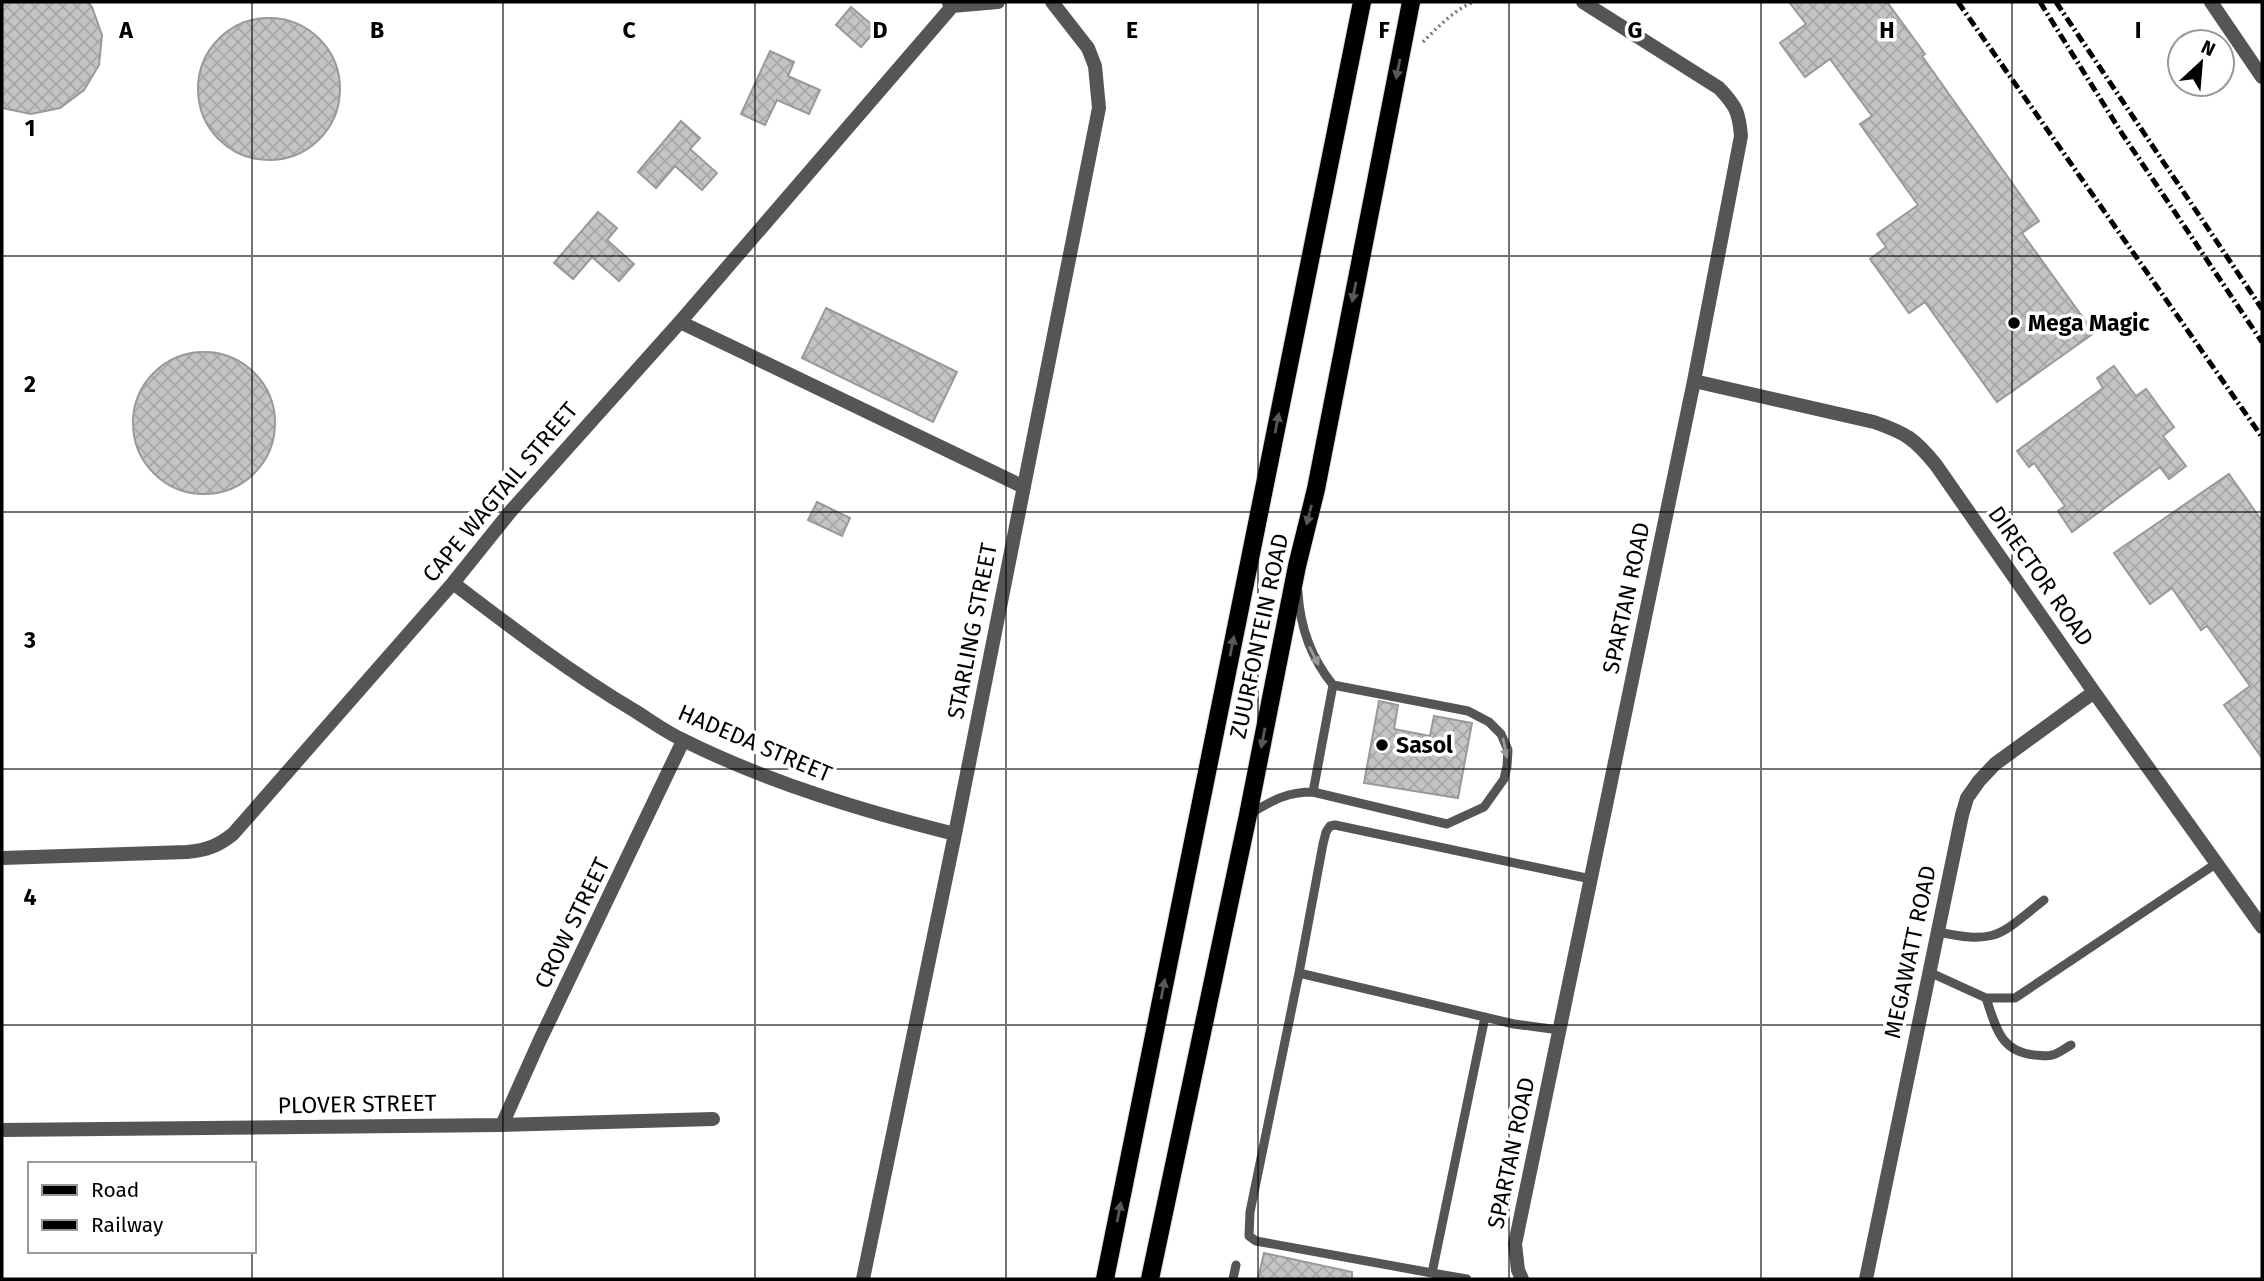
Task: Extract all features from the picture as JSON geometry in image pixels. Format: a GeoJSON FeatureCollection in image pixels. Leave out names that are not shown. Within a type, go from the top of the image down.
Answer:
{"type":"FeatureCollection","features":[{"type":"Feature","properties":{"kind":"main road","name":"ZUURFONTEIN ROAD"},"geometry":{"type":"LineString","coordinates":[[1105,1279],[1362,2]]}},
{"type":"Feature","properties":{"kind":"main road","name":"ZUURFONTEIN ROAD"},"geometry":{"type":"LineString","coordinates":[[1150,1279],[1248,815],[1297,566],[1316,489],[1411,2]]}},
{"type":"Feature","properties":{"kind":"street"},"geometry":{"type":"LineString","coordinates":[[952,3],[998,2]]}},
{"type":"Feature","properties":{"kind":"street","name":"STARLING STREET"},"geometry":{"type":"LineString","coordinates":[[863,1279],[955,834],[1099,108],[1098,80],[1092,57],[1052,2]]}},
{"type":"Feature","properties":{"kind":"street","name":"SPARTAN ROAD"},"geometry":{"type":"LineString","coordinates":[[1522,1279],[1518,1270],[1515,1244],[1694,381],[1741,136],[1740,117],[1734,104],[1719,88],[1583,2]]}},
{"type":"Feature","properties":{"kind":"street"},"geometry":{"type":"LineString","coordinates":[[2211,2],[2262,77]]}},
{"type":"Feature","properties":{"kind":"street","name":"CAPE WAGTAIL STREET"},"geometry":{"type":"LineString","coordinates":[[2,858],[208,850],[233,834],[453,583],[510,512],[680,322],[952,3]]}},
{"type":"Feature","properties":{"kind":"street"},"geometry":{"type":"LineString","coordinates":[[680,322],[1024,487]]}},
{"type":"Feature","properties":{"kind":"street","name":"DIRECTOR ROAD"},"geometry":{"type":"LineString","coordinates":[[1694,381],[1874,422],[1901,431],[1918,443],[2262,927]]}},
{"type":"Feature","properties":{"kind":"street","name":"HADEDA STREET"},"geometry":{"type":"LineString","coordinates":[[453,583],[545,654],[683,741],[820,796],[955,834]]}},
{"type":"Feature","properties":{"kind":"street","name":"MEGAWATT ROAD"},"geometry":{"type":"LineString","coordinates":[[1866,1279],[1967,798],[1996,764],[2094,692]]}},
{"type":"Feature","properties":{"kind":"street","name":"CROW STREET"},"geometry":{"type":"LineString","coordinates":[[502,1125],[683,741]]}},
{"type":"Feature","properties":{"kind":"street","name":"PLOVER STREET"},"geometry":{"type":"LineString","coordinates":[[2,1130],[502,1125],[713,1119]]}},
{"type":"Feature","properties":{"kind":"lane"},"geometry":{"type":"LineString","coordinates":[[1248,815],[1274,800],[1296,792],[1313,792],[1447,824],[1484,807],[1504,779],[1507,766],[1508,750],[1501,734],[1489,722],[1468,711],[1333,685],[1310,649],[1302,626],[1297,566]]}},
{"type":"Feature","properties":{"kind":"lane"},"geometry":{"type":"LineString","coordinates":[[1313,792],[1333,685]]}},
{"type":"Feature","properties":{"kind":"lane"},"geometry":{"type":"LineString","coordinates":[[1467,1279],[1256,1241],[1249,1236],[1250,1212],[1300,973],[1326,832],[1330,826],[1335,825],[1591,879]]}},
{"type":"Feature","properties":{"kind":"lane"},"geometry":{"type":"LineString","coordinates":[[1929,972],[1986,998],[2015,998],[2217,863]]}},
{"type":"Feature","properties":{"kind":"lane"},"geometry":{"type":"LineString","coordinates":[[1937,932],[1986,939],[2001,934],[2044,900]]}},
{"type":"Feature","properties":{"kind":"lane"},"geometry":{"type":"LineString","coordinates":[[1300,973],[1485,1017],[1559,1030]]}},
{"type":"Feature","properties":{"kind":"lane"},"geometry":{"type":"LineString","coordinates":[[1986,998],[1995,1026],[2007,1045],[2015,1051],[2051,1056],[2071,1045]]}},
{"type":"Feature","properties":{"kind":"lane"},"geometry":{"type":"LineString","coordinates":[[1432,1273],[1485,1017]]}},
{"type":"Feature","properties":{"kind":"lane"},"geometry":{"type":"LineString","coordinates":[[1233,1279],[1236,1265]]}},
{"type":"Feature","properties":{"kind":"path"},"geometry":{"type":"LineString","coordinates":[[1399,63],[1462,7],[1473,2]]}},
{"type":"Feature","properties":{"kind":"building"},"geometry":{"type":"Polygon","coordinates":[[[2,2],[88,2],[92,7],[102,35],[99,65],[84,90],[60,108],[31,114],[2,108],[2,2]]]}},
{"type":"Feature","properties":{"kind":"building"},"geometry":{"type":"Polygon","coordinates":[[[1789,2],[1887,2],[2039,221],[2022,233],[2094,333],[1997,402],[1925,302],[1909,313],[1870,259],[1886,247],[1877,234],[1918,205],[1860,124],[1872,116],[1830,59],[1805,77],[1780,43],[1806,24],[1789,2]]]}},
{"type":"Feature","properties":{"kind":"building"},"geometry":{"type":"Polygon","coordinates":[[[851,7],[877,29],[861,47],[836,25],[851,7]]]}},
{"type":"Feature","properties":{"kind":"building"},"geometry":{"type":"Polygon","coordinates":[[[269,18],[296,24],[319,39],[334,62],[340,89],[334,116],[319,139],[296,154],[269,160],[242,154],[219,139],[204,116],[198,89],[204,62],[219,39],[242,24],[269,18]]]}},
{"type":"Feature","properties":{"kind":"building"},"geometry":{"type":"Polygon","coordinates":[[[770,51],[794,62],[788,76],[820,90],[809,114],[777,100],[765,125],[741,114],[770,51]]]}},
{"type":"Feature","properties":{"kind":"building"},"geometry":{"type":"Polygon","coordinates":[[[681,121],[700,138],[690,149],[717,173],[702,190],[675,166],[656,188],[638,172],[681,121]]]}},
{"type":"Feature","properties":{"kind":"building"},"geometry":{"type":"Polygon","coordinates":[[[598,212],[617,228],[607,240],[634,264],[619,281],[592,257],[573,279],[554,263],[598,212]]]}},
{"type":"Feature","properties":{"kind":"building"},"geometry":{"type":"Polygon","coordinates":[[[826,308],[957,372],[933,422],[802,358],[826,308]]]}},
{"type":"Feature","properties":{"kind":"building"},"geometry":{"type":"Polygon","coordinates":[[[204,352],[231,358],[254,373],[269,396],[275,423],[269,450],[254,473],[231,488],[204,494],[177,488],[154,473],[139,450],[133,423],[139,396],[154,373],[177,358],[204,352]]]}},
{"type":"Feature","properties":{"kind":"building"},"geometry":{"type":"Polygon","coordinates":[[[2114,366],[2136,396],[2146,389],[2174,427],[2163,436],[2186,466],[2169,479],[2160,467],[2072,532],[2058,511],[2065,506],[2034,463],[2029,467],[2017,451],[2103,388],[2097,378],[2114,366]]]}},
{"type":"Feature","properties":{"kind":"building"},"geometry":{"type":"Polygon","coordinates":[[[2229,474],[2262,521],[2262,758],[2224,705],[2250,686],[2207,626],[2201,630],[2172,588],[2150,604],[2114,553],[2229,474]]]}},
{"type":"Feature","properties":{"kind":"building"},"geometry":{"type":"Polygon","coordinates":[[[817,502],[850,518],[842,536],[808,520],[817,502]]]}},
{"type":"Feature","properties":{"kind":"building"},"geometry":{"type":"Polygon","coordinates":[[[1379,701],[1398,705],[1394,729],[1430,736],[1434,716],[1472,723],[1458,798],[1364,783],[1379,701]]]}},
{"type":"Feature","properties":{"kind":"building"},"geometry":{"type":"Polygon","coordinates":[[[1264,1253],[1352,1272],[1352,1279],[1258,1279],[1264,1253]]]}},
{"type":"Feature","properties":{"kind":"railway"},"geometry":{"type":"LineString","coordinates":[[1958,2],[2262,437]]}},
{"type":"Feature","properties":{"kind":"railway"},"geometry":{"type":"LineString","coordinates":[[2040,2],[2121,132],[2262,342]]}},
{"type":"Feature","properties":{"kind":"railway"},"geometry":{"type":"LineString","coordinates":[[2056,2],[2262,309]]}},
{"type":"Feature","properties":{"kind":"place","name":"Mega Magic"},"geometry":{"type":"Point","coordinates":[2014,323]}},
{"type":"Feature","properties":{"kind":"place","name":"Sasol"},"geometry":{"type":"Point","coordinates":[1382,745]}}]}
